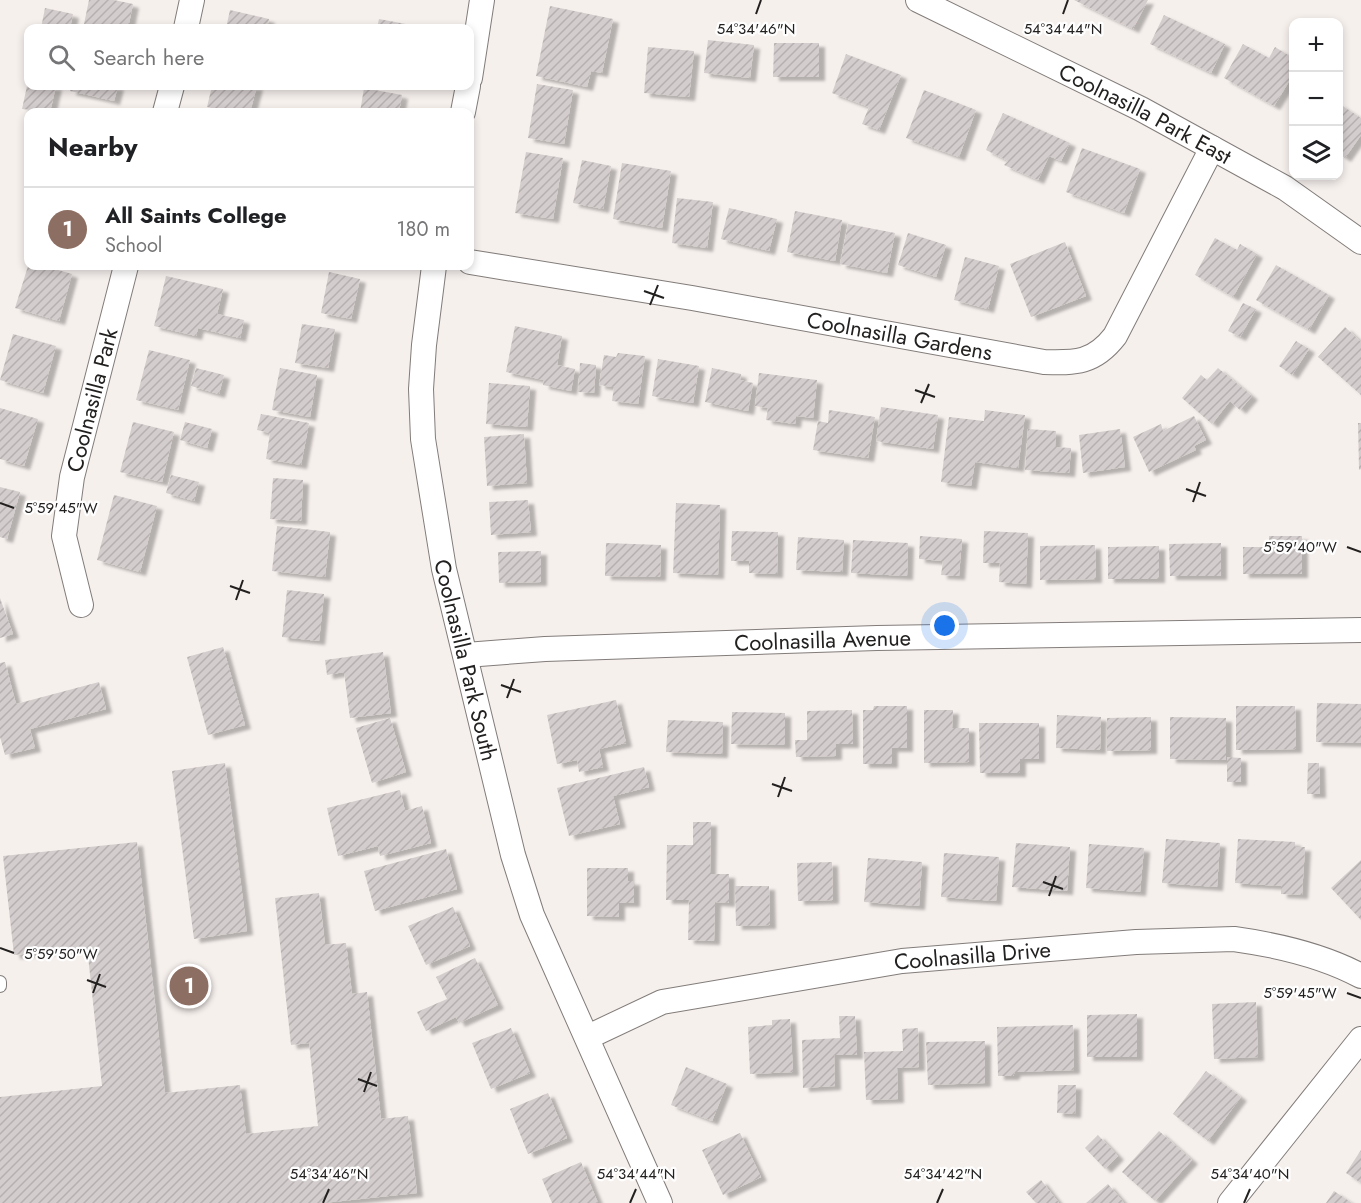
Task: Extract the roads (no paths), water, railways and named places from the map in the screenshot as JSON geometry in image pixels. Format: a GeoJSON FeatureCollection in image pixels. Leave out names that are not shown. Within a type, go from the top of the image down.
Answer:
{"type":"FeatureCollection","features":[{"type":"Feature","properties":{"kind":"street"},"geometry":{"type":"LineString","coordinates":[[187,24],[192,0]]}},
{"type":"Feature","properties":{"kind":"street"},"geometry":{"type":"LineString","coordinates":[[474,52],[482,0]]}},
{"type":"Feature","properties":{"kind":"street","name":"Coolnasilla Park East"},"geometry":{"type":"LineString","coordinates":[[918,0],[1141,109],[1319,210],[1361,242]]}},
{"type":"Feature","properties":{"kind":"street"},"geometry":{"type":"LineString","coordinates":[[166,108],[171,90]]}},
{"type":"Feature","properties":{"kind":"street"},"geometry":{"type":"LineString","coordinates":[[464,108],[467,90]]}},
{"type":"Feature","properties":{"kind":"street","name":"Coolnasilla Gardens"},"geometry":{"type":"LineString","coordinates":[[474,263],[681,296],[1044,362],[1087,359],[1103,351],[1114,336],[1212,148]]}},
{"type":"Feature","properties":{"kind":"street","name":"Coolnasilla Park"},"geometry":{"type":"LineString","coordinates":[[81,605],[64,536],[72,477],[125,270]]}},
{"type":"Feature","properties":{"kind":"street","name":"Coolnasilla Park South"},"geometry":{"type":"LineString","coordinates":[[433,270],[424,345],[423,439],[444,569],[532,915],[660,1203]]}},
{"type":"Feature","properties":{"kind":"street","name":"Coolnasilla Avenue"},"geometry":{"type":"LineString","coordinates":[[466,655],[545,649],[877,638],[1361,630]]}},
{"type":"Feature","properties":{"kind":"street","name":"Coolnasilla Drive"},"geometry":{"type":"LineString","coordinates":[[588,1037],[662,1002],[902,961],[996,951],[1234,939],[1269,944],[1311,956],[1361,976]]}},
{"type":"Feature","properties":{"kind":"street"},"geometry":{"type":"LineString","coordinates":[[1230,1203],[1361,1039]]}},
{"type":"Feature","properties":{"kind":"place","name":"All Saints College"},"geometry":{"type":"Point","coordinates":[189,986]}}]}
